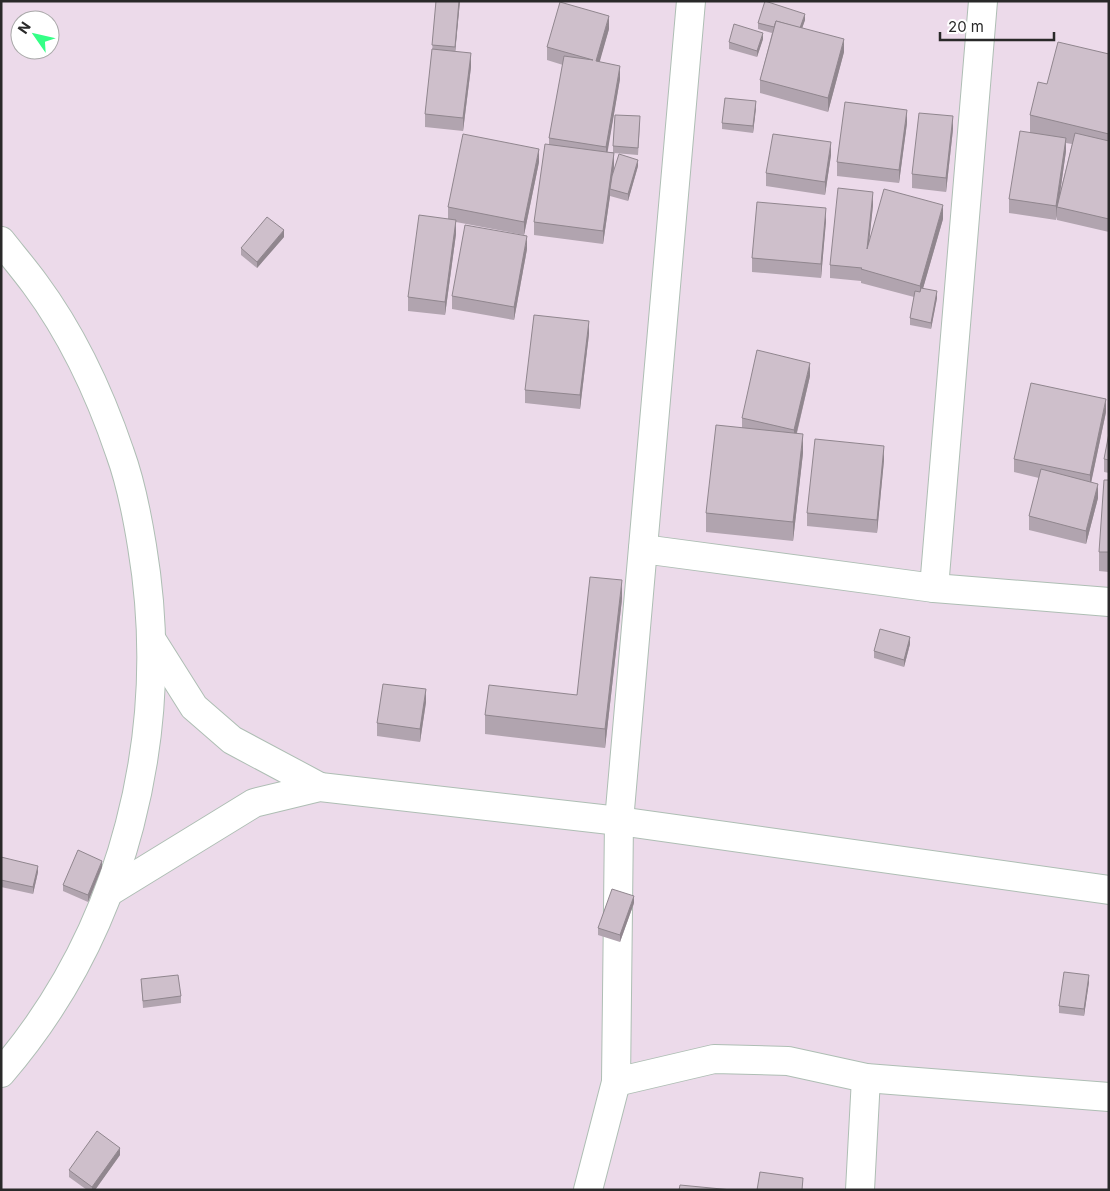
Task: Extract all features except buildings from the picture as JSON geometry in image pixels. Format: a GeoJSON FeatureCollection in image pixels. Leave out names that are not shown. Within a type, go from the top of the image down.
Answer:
{"type":"FeatureCollection","features":[{"type":"Feature","properties":{"kind":"street"},"geometry":{"type":"LineString","coordinates":[[588,1190],[616,1082],[620,821],[691,1]]}},
{"type":"Feature","properties":{"kind":"street"},"geometry":{"type":"LineString","coordinates":[[934,588],[983,1]]}},
{"type":"Feature","properties":{"kind":"street"},"geometry":{"type":"LineString","coordinates":[[1,241],[36,285],[69,339],[98,396],[121,455],[137,516],[148,579],[153,642],[151,706],[143,769],[129,831],[109,892],[82,950],[52,1005],[1,1073]]}},
{"type":"Feature","properties":{"kind":"street"},"geometry":{"type":"LineString","coordinates":[[643,549],[934,588],[1109,602]]}},
{"type":"Feature","properties":{"kind":"street"},"geometry":{"type":"LineString","coordinates":[[153,642],[194,706],[232,740],[320,787]]}},
{"type":"Feature","properties":{"kind":"street"},"geometry":{"type":"LineString","coordinates":[[109,892],[254,803],[320,787],[620,821],[1109,890]]}},
{"type":"Feature","properties":{"kind":"street"},"geometry":{"type":"LineString","coordinates":[[616,1082],[714,1059],[788,1061],[866,1078],[1109,1097]]}},
{"type":"Feature","properties":{"kind":"street"},"geometry":{"type":"LineString","coordinates":[[860,1190],[866,1078]]}}]}
